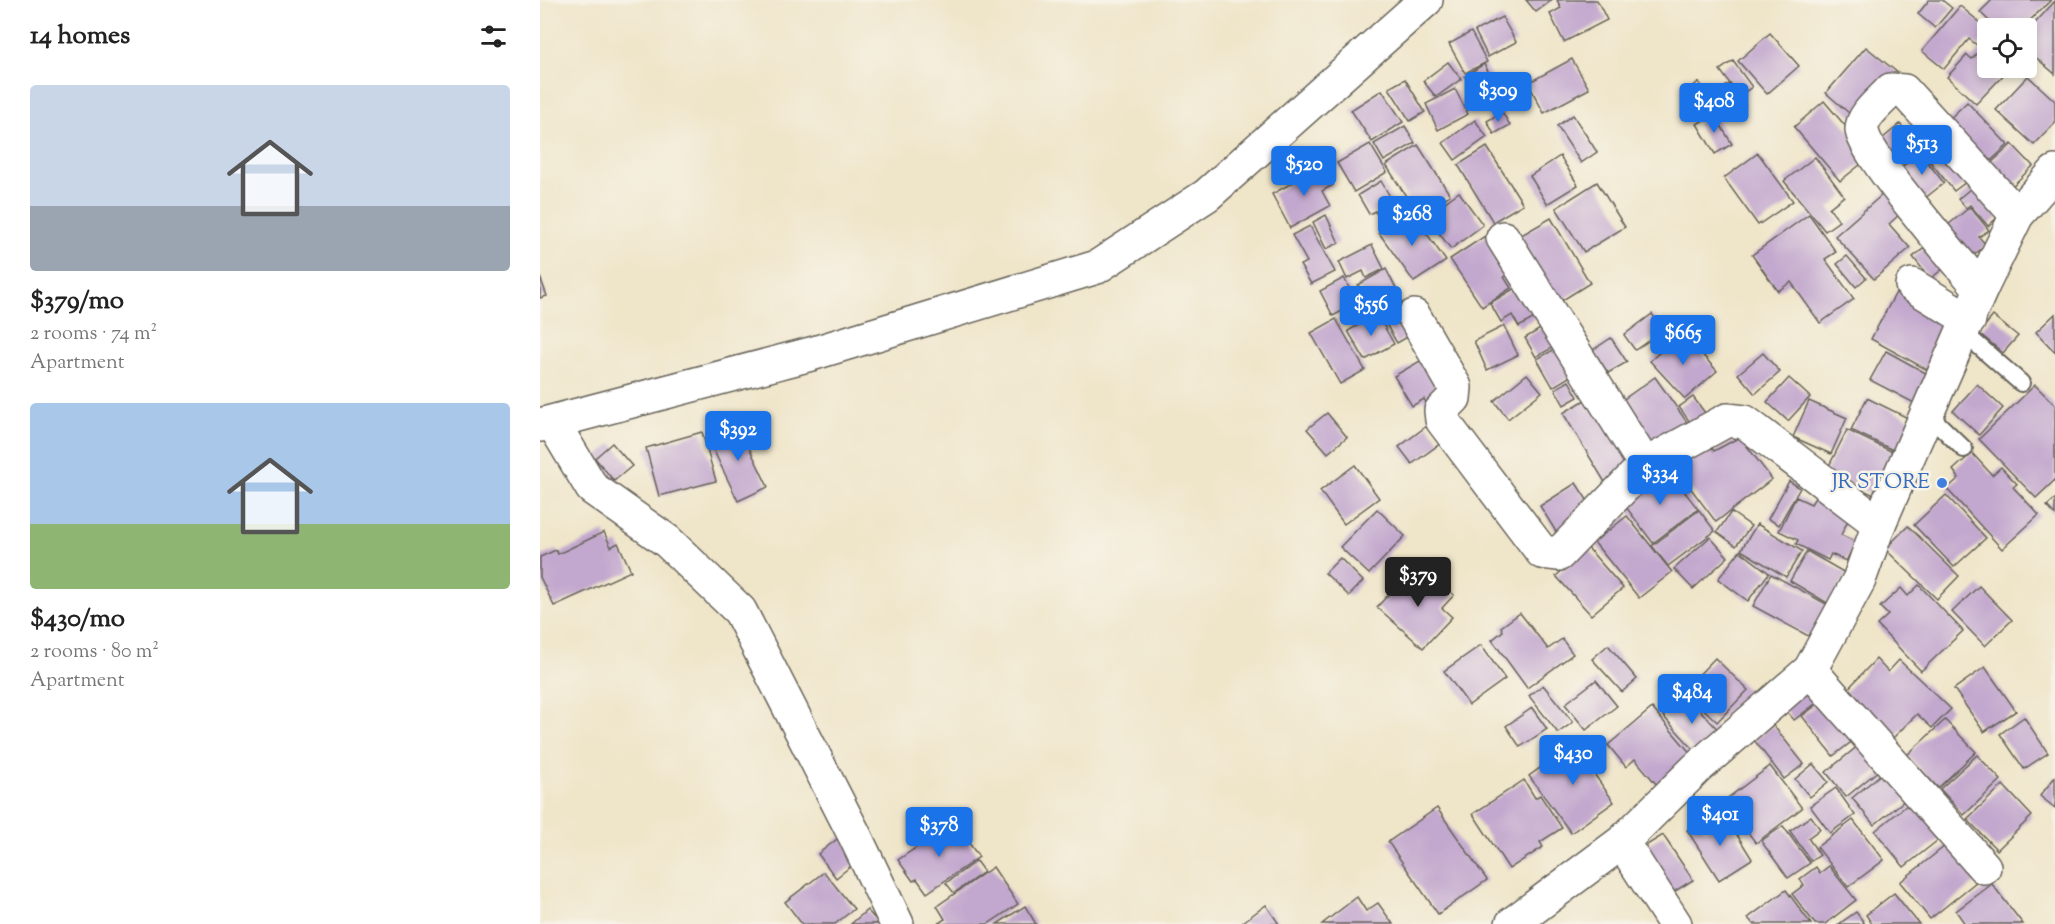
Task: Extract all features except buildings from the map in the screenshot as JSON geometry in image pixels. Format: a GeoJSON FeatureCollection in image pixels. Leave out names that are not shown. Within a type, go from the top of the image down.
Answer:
{"type":"FeatureCollection","features":[{"type":"Feature","properties":{"kind":"street"},"geometry":{"type":"LineString","coordinates":[[897,924],[855,836],[740,611],[667,541],[592,488],[546,424],[811,354],[1097,267],[1208,195],[1426,0]]}},
{"type":"Feature","properties":{"kind":"street"},"geometry":{"type":"LineString","coordinates":[[1981,288],[1893,180],[1864,138],[1862,129],[1865,120],[1891,90],[1904,91],[2017,215]]}},
{"type":"Feature","properties":{"kind":"street"},"geometry":{"type":"LineString","coordinates":[[1512,924],[1622,842],[1697,768],[1810,670],[1859,580],[1879,524],[1981,288],[2017,215],[2055,172]]}},
{"type":"Feature","properties":{"kind":"street"},"geometry":{"type":"LineString","coordinates":[[1503,238],[1645,465]]}},
{"type":"Feature","properties":{"kind":"street"},"geometry":{"type":"LineString","coordinates":[[1912,285],[1966,326]]}},
{"type":"Feature","properties":{"kind":"street"},"geometry":{"type":"LineString","coordinates":[[1414,316],[1455,387],[1454,398],[1441,411],[1442,420],[1542,552],[1559,554],[1645,465],[1727,420],[1735,419],[1745,422],[1879,524]]}},
{"type":"Feature","properties":{"kind":"street"},"geometry":{"type":"LineString","coordinates":[[1810,670],[1984,867]]}},
{"type":"Feature","properties":{"kind":"street"},"geometry":{"type":"LineString","coordinates":[[1622,842],[1675,924]]}},
{"type":"Feature","properties":{"kind":"lane"},"geometry":{"type":"LineString","coordinates":[[1966,326],[2021,383]]}},
{"type":"Feature","properties":{"kind":"lane"},"geometry":{"type":"LineString","coordinates":[[1928,414],[1964,449]]}},
{"type":"Feature","properties":{"kind":"place","name":"JR STORE"},"geometry":{"type":"Point","coordinates":[1942,483]}}]}
